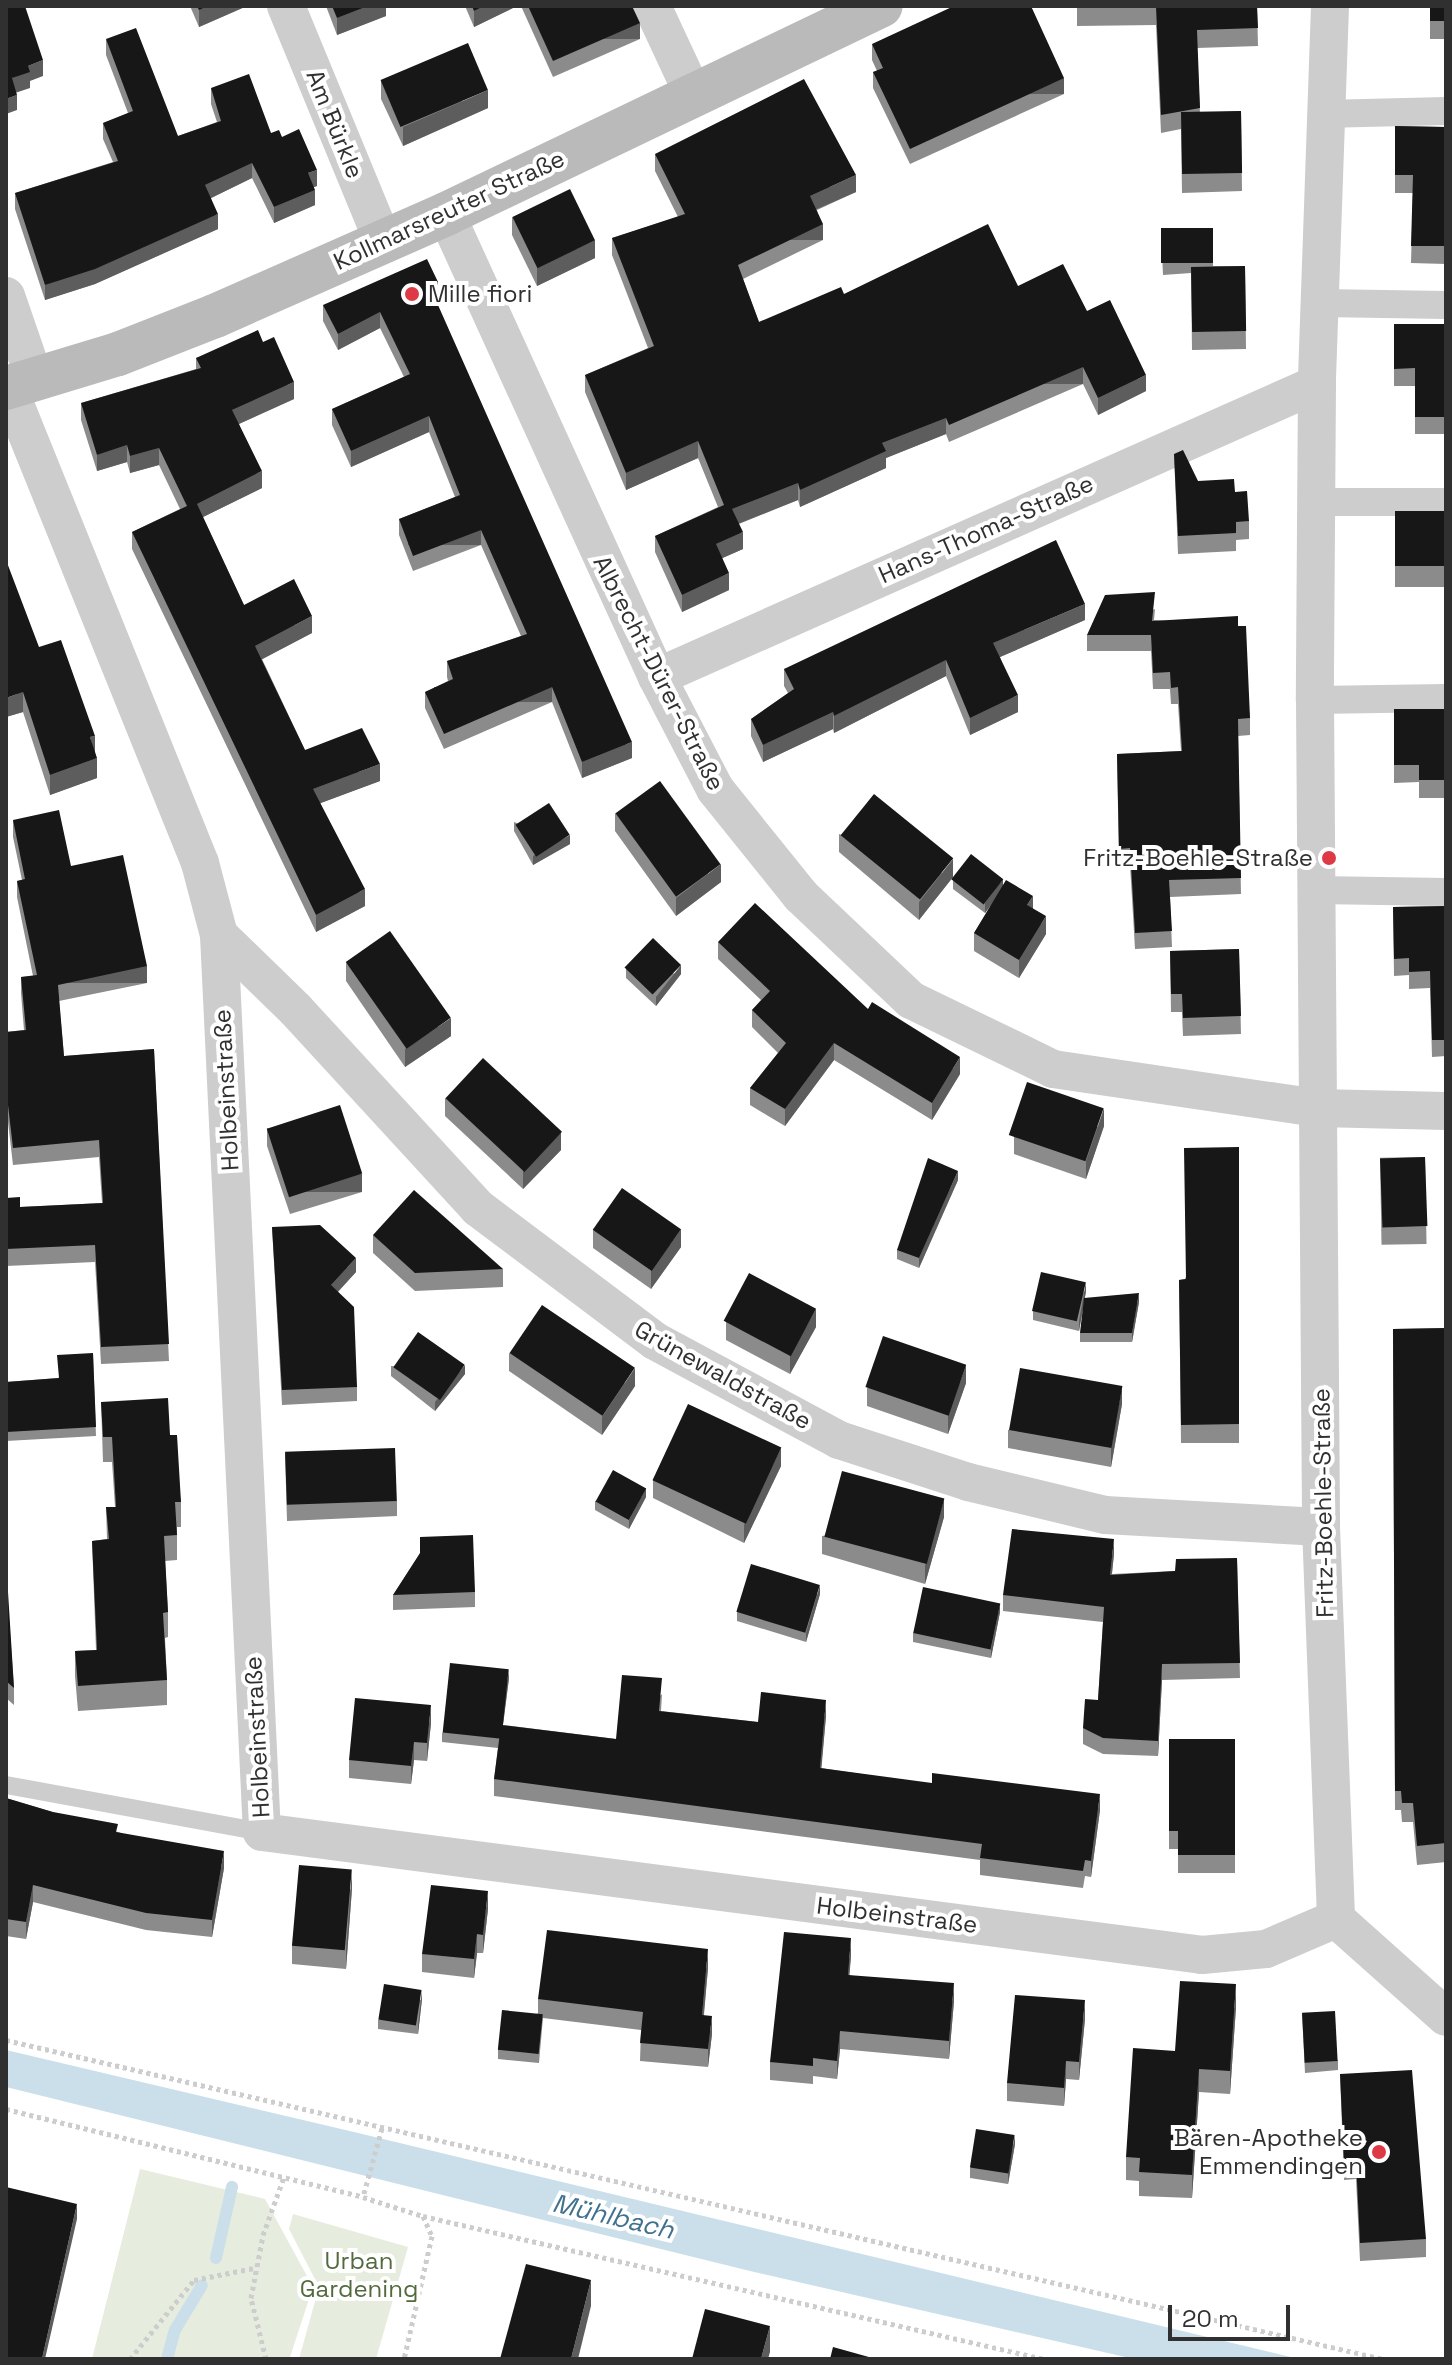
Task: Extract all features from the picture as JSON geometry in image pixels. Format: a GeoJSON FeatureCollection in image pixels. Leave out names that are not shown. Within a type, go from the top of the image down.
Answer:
{"type":"FeatureCollection","features":[{"type":"Feature","properties":{"kind":"main road","name":"Kollmarsreuter Straße"},"geometry":{"type":"LineString","coordinates":[[16,385],[215,316],[446,214],[881,6]]}},
{"type":"Feature","properties":{"kind":"street","name":"Am Bürkle"},"geometry":{"type":"LineString","coordinates":[[286,6],[383,241]]}},
{"type":"Feature","properties":{"kind":"street"},"geometry":{"type":"LineString","coordinates":[[652,6],[694,96]]}},
{"type":"Feature","properties":{"kind":"street","name":"Fritz-Boehle-Straße"},"geometry":{"type":"LineString","coordinates":[[1330,6],[1323,114],[1317,384],[1315,700],[1321,1527],[1336,1919]]}},
{"type":"Feature","properties":{"kind":"street"},"geometry":{"type":"LineString","coordinates":[[1323,114],[1446,111]]}},
{"type":"Feature","properties":{"kind":"street","name":"Albrecht-Dürer-Straße"},"geometry":{"type":"LineString","coordinates":[[446,214],[657,677],[715,789],[801,896],[911,1000],[1053,1069],[1318,1108],[1446,1111]]}},
{"type":"Feature","properties":{"kind":"street"},"geometry":{"type":"LineString","coordinates":[[6,296],[16,385]]}},
{"type":"Feature","properties":{"kind":"street"},"geometry":{"type":"LineString","coordinates":[[1321,303],[1446,305]]}},
{"type":"Feature","properties":{"kind":"street","name":"Hans-Thoma-Straße"},"geometry":{"type":"LineString","coordinates":[[657,677],[1317,384]]}},
{"type":"Feature","properties":{"kind":"street","name":"Holbeinstraße"},"geometry":{"type":"LineString","coordinates":[[16,385],[200,863],[219,935],[262,1832],[1202,1955],[1266,1949],[1336,1919]]}},
{"type":"Feature","properties":{"kind":"street"},"geometry":{"type":"LineString","coordinates":[[1317,502],[1446,502]]}},
{"type":"Feature","properties":{"kind":"street"},"geometry":{"type":"LineString","coordinates":[[1315,700],[1446,698]]}},
{"type":"Feature","properties":{"kind":"street"},"geometry":{"type":"LineString","coordinates":[[1316,890],[1446,892]]}},
{"type":"Feature","properties":{"kind":"street","name":"Grünewaldstraße"},"geometry":{"type":"LineString","coordinates":[[219,935],[296,1010],[478,1208],[655,1341],[839,1440],[968,1482],[1105,1515],[1321,1527]]}},
{"type":"Feature","properties":{"kind":"street"},"geometry":{"type":"LineString","coordinates":[[1336,1919],[1446,2017]]}},
{"type":"Feature","properties":{"kind":"lane","name":"Holbeinstraße"},"geometry":{"type":"LineString","coordinates":[[6,1785],[262,1832]]}},
{"type":"Feature","properties":{"kind":"path"},"geometry":{"type":"LineString","coordinates":[[6,2040],[382,2131],[1383,2359]]}},
{"type":"Feature","properties":{"kind":"path"},"geometry":{"type":"LineString","coordinates":[[6,2109],[363,2197],[423,2216],[1044,2359]]}},
{"type":"Feature","properties":{"kind":"path"},"geometry":{"type":"LineString","coordinates":[[363,2197],[382,2131]]}},
{"type":"Feature","properties":{"kind":"path"},"geometry":{"type":"LineString","coordinates":[[266,2359],[251,2298],[254,2268],[284,2177]]}},
{"type":"Feature","properties":{"kind":"path"},"geometry":{"type":"LineString","coordinates":[[404,2359],[432,2236],[423,2216]]}},
{"type":"Feature","properties":{"kind":"path"},"geometry":{"type":"LineString","coordinates":[[130,2359],[194,2280],[254,2268]]}},
{"type":"Feature","properties":{"kind":"green space"},"geometry":{"type":"Polygon","coordinates":[[[140,2169],[265,2199],[313,2287],[290,2357],[92,2359],[140,2169]]]}},
{"type":"Feature","properties":{"kind":"green space","name":"Urban Gardening"},"geometry":{"type":"Polygon","coordinates":[[[293,2214],[408,2247],[376,2359],[299,2359],[319,2287],[289,2229],[293,2214]]]}},
{"type":"Feature","properties":{"kind":"water","name":"Mühlbach"},"geometry":{"type":"Polygon","coordinates":[[[6,2050],[1299,2359],[1134,2359],[750,2271],[6,2087],[6,2050]]]}},
{"type":"Feature","properties":{"kind":"building"},"geometry":{"type":"Polygon","coordinates":[[[6,6],[25,6],[43,60],[28,66],[30,72],[12,78],[17,95],[6,99],[6,6]]]}},
{"type":"Feature","properties":{"kind":"building"},"geometry":{"type":"Polygon","coordinates":[[[332,6],[368,6],[337,18],[332,6]]]}},
{"type":"Feature","properties":{"kind":"building"},"geometry":{"type":"Polygon","coordinates":[[[528,6],[632,6],[640,23],[553,61],[528,6]]]}},
{"type":"Feature","properties":{"kind":"building"},"geometry":{"type":"Polygon","coordinates":[[[954,6],[1031,6],[1064,78],[910,149],[873,72],[883,68],[872,44],[954,6]]]}},
{"type":"Feature","properties":{"kind":"building"},"geometry":{"type":"Polygon","coordinates":[[[1077,6],[1257,6],[1258,28],[1197,30],[1200,108],[1161,115],[1156,7],[1077,6]]]}},
{"type":"Feature","properties":{"kind":"building"},"geometry":{"type":"Polygon","coordinates":[[[1430,6],[1446,6],[1446,21],[1430,21],[1430,6]]]}},
{"type":"Feature","properties":{"kind":"building"},"geometry":{"type":"Polygon","coordinates":[[[136,28],[178,136],[221,121],[211,88],[249,74],[271,133],[279,130],[282,137],[299,129],[317,170],[308,173],[315,190],[274,207],[252,163],[205,185],[218,214],[95,269],[45,285],[15,193],[118,161],[103,123],[133,111],[106,39],[136,28]]]}},
{"type":"Feature","properties":{"kind":"building"},"geometry":{"type":"Polygon","coordinates":[[[468,43],[488,90],[400,127],[381,80],[468,43]]]}},
{"type":"Feature","properties":{"kind":"building"},"geometry":{"type":"Polygon","coordinates":[[[804,79],[856,175],[810,196],[823,224],[738,265],[759,322],[841,287],[844,294],[988,224],[1018,286],[1063,264],[1087,311],[1110,300],[1146,375],[1098,398],[1083,367],[949,425],[946,418],[882,443],[886,451],[800,490],[798,483],[732,509],[743,532],[716,544],[729,573],[682,595],[655,536],[724,505],[698,441],[626,473],[585,375],[654,346],[612,238],[685,214],[655,154],[804,79]]]}},
{"type":"Feature","properties":{"kind":"building"},"geometry":{"type":"Polygon","coordinates":[[[1241,111],[1242,173],[1182,174],[1181,112],[1241,111]]]}},
{"type":"Feature","properties":{"kind":"building"},"geometry":{"type":"Polygon","coordinates":[[[1395,126],[1446,127],[1446,246],[1411,246],[1413,175],[1395,175],[1395,126]]]}},
{"type":"Feature","properties":{"kind":"building"},"geometry":{"type":"Polygon","coordinates":[[[570,189],[595,240],[537,268],[512,217],[570,189]]]}},
{"type":"Feature","properties":{"kind":"building"},"geometry":{"type":"Polygon","coordinates":[[[1161,228],[1213,228],[1213,263],[1161,263],[1161,228]]]}},
{"type":"Feature","properties":{"kind":"building"},"geometry":{"type":"Polygon","coordinates":[[[427,259],[438,282],[430,287],[632,742],[582,762],[552,687],[444,734],[425,692],[453,679],[447,661],[527,634],[481,530],[413,556],[399,519],[460,495],[429,416],[351,451],[332,409],[410,374],[380,312],[338,334],[323,305],[427,259]]]}},
{"type":"Feature","properties":{"kind":"building"},"geometry":{"type":"Polygon","coordinates":[[[1245,266],[1246,331],[1192,332],[1191,267],[1245,266]]]}},
{"type":"Feature","properties":{"kind":"building"},"geometry":{"type":"Polygon","coordinates":[[[1394,324],[1446,324],[1446,417],[1415,417],[1415,368],[1394,369],[1394,324]]]}},
{"type":"Feature","properties":{"kind":"building"},"geometry":{"type":"Polygon","coordinates":[[[258,330],[263,342],[274,337],[294,382],[232,410],[262,471],[197,504],[244,605],[294,579],[312,616],[255,646],[305,750],[362,728],[380,764],[313,789],[365,889],[316,915],[132,532],[187,506],[159,448],[130,456],[127,445],[97,455],[81,403],[201,368],[196,358],[258,330]]]}},
{"type":"Feature","properties":{"kind":"building"},"geometry":{"type":"Polygon","coordinates":[[[1183,450],[1198,481],[1234,479],[1235,492],[1247,491],[1249,521],[1236,522],[1236,533],[1178,536],[1174,454],[1183,450]]]}},
{"type":"Feature","properties":{"kind":"building"},"geometry":{"type":"Polygon","coordinates":[[[1395,511],[1446,511],[1446,566],[1395,566],[1395,511]]]}},
{"type":"Feature","properties":{"kind":"building"},"geometry":{"type":"Polygon","coordinates":[[[1056,540],[1085,604],[993,643],[1018,695],[970,718],[946,660],[834,716],[833,712],[763,745],[751,719],[794,689],[784,669],[1056,540]]]}},
{"type":"Feature","properties":{"kind":"building"},"geometry":{"type":"Polygon","coordinates":[[[6,560],[39,647],[61,640],[95,736],[90,737],[97,758],[50,775],[23,692],[6,698],[6,560]]]}},
{"type":"Feature","properties":{"kind":"building"},"geometry":{"type":"Polygon","coordinates":[[[1155,592],[1152,621],[1238,616],[1238,626],[1246,626],[1250,718],[1238,719],[1241,878],[1169,880],[1172,931],[1135,933],[1130,848],[1119,849],[1117,754],[1182,751],[1178,687],[1171,688],[1170,672],[1153,673],[1151,635],[1087,635],[1105,595],[1155,592]]]}},
{"type":"Feature","properties":{"kind":"building"},"geometry":{"type":"Polygon","coordinates":[[[1394,709],[1446,709],[1446,780],[1419,780],[1419,765],[1394,765],[1394,709]]]}},
{"type":"Feature","properties":{"kind":"building"},"geometry":{"type":"Polygon","coordinates":[[[660,781],[721,864],[676,897],[616,813],[660,781]]]}},
{"type":"Feature","properties":{"kind":"building"},"geometry":{"type":"Polygon","coordinates":[[[874,794],[953,858],[920,899],[841,835],[874,794]]]}},
{"type":"Feature","properties":{"kind":"building"},"geometry":{"type":"Polygon","coordinates":[[[549,803],[570,835],[536,857],[515,825],[549,803]]]}},
{"type":"Feature","properties":{"kind":"building"},"geometry":{"type":"Polygon","coordinates":[[[59,810],[71,866],[123,855],[147,966],[58,985],[64,1056],[154,1049],[169,1344],[101,1347],[95,1245],[6,1249],[6,1198],[20,1197],[20,1207],[103,1203],[99,1140],[13,1148],[6,1088],[6,1032],[26,1030],[21,977],[37,975],[17,881],[25,879],[13,820],[59,810]]]}},
{"type":"Feature","properties":{"kind":"building"},"geometry":{"type":"Polygon","coordinates":[[[971,854],[1003,879],[984,904],[951,879],[971,854]]]}},
{"type":"Feature","properties":{"kind":"building"},"geometry":{"type":"Polygon","coordinates":[[[1006,880],[1033,896],[1027,905],[1046,916],[1019,960],[974,933],[1006,880]]]}},
{"type":"Feature","properties":{"kind":"building"},"geometry":{"type":"Polygon","coordinates":[[[755,903],[868,1009],[872,1002],[960,1057],[932,1103],[834,1043],[785,1109],[750,1088],[786,1043],[752,1010],[770,991],[718,942],[755,903]]]}},
{"type":"Feature","properties":{"kind":"building"},"geometry":{"type":"Polygon","coordinates":[[[1446,906],[1446,1040],[1432,1040],[1430,971],[1409,972],[1409,958],[1394,959],[1393,907],[1446,906]]]}},
{"type":"Feature","properties":{"kind":"building"},"geometry":{"type":"Polygon","coordinates":[[[390,931],[451,1018],[407,1049],[346,962],[390,931]]]}},
{"type":"Feature","properties":{"kind":"building"},"geometry":{"type":"Polygon","coordinates":[[[653,938],[681,965],[653,995],[625,967],[653,938]]]}},
{"type":"Feature","properties":{"kind":"building"},"geometry":{"type":"Polygon","coordinates":[[[1239,949],[1241,1016],[1183,1018],[1182,994],[1171,994],[1170,951],[1239,949]]]}},
{"type":"Feature","properties":{"kind":"building"},"geometry":{"type":"Polygon","coordinates":[[[483,1058],[562,1132],[524,1172],[445,1098],[483,1058]]]}},
{"type":"Feature","properties":{"kind":"building"},"geometry":{"type":"Polygon","coordinates":[[[1027,1082],[1104,1108],[1085,1161],[1009,1135],[1027,1082]]]}},
{"type":"Feature","properties":{"kind":"building"},"geometry":{"type":"Polygon","coordinates":[[[340,1105],[362,1173],[289,1197],[267,1129],[340,1105]]]}},
{"type":"Feature","properties":{"kind":"building"},"geometry":{"type":"Polygon","coordinates":[[[1239,1147],[1239,1424],[1181,1425],[1179,1280],[1186,1279],[1184,1148],[1239,1147]]]}},
{"type":"Feature","properties":{"kind":"building"},"geometry":{"type":"Polygon","coordinates":[[[1425,1157],[1427,1226],[1382,1228],[1380,1159],[1425,1157]]]}},
{"type":"Feature","properties":{"kind":"building"},"geometry":{"type":"Polygon","coordinates":[[[928,1158],[958,1171],[919,1258],[897,1250],[928,1158]]]}},
{"type":"Feature","properties":{"kind":"building"},"geometry":{"type":"Polygon","coordinates":[[[622,1188],[681,1229],[652,1271],[593,1230],[622,1188]]]}},
{"type":"Feature","properties":{"kind":"building"},"geometry":{"type":"Polygon","coordinates":[[[414,1190],[503,1269],[415,1273],[373,1235],[414,1190]]]}},
{"type":"Feature","properties":{"kind":"building"},"geometry":{"type":"Polygon","coordinates":[[[320,1225],[356,1258],[331,1285],[354,1307],[357,1387],[282,1390],[272,1227],[320,1225]]]}},
{"type":"Feature","properties":{"kind":"building"},"geometry":{"type":"Polygon","coordinates":[[[1041,1272],[1086,1282],[1077,1321],[1032,1311],[1041,1272]]]}},
{"type":"Feature","properties":{"kind":"building"},"geometry":{"type":"Polygon","coordinates":[[[749,1273],[816,1309],[791,1356],[724,1321],[749,1273]]]}},
{"type":"Feature","properties":{"kind":"building"},"geometry":{"type":"Polygon","coordinates":[[[1139,1293],[1132,1333],[1080,1333],[1084,1298],[1139,1293]]]}},
{"type":"Feature","properties":{"kind":"building"},"geometry":{"type":"Polygon","coordinates":[[[542,1305],[635,1368],[602,1416],[510,1353],[542,1305]]]}},
{"type":"Feature","properties":{"kind":"building"},"geometry":{"type":"Polygon","coordinates":[[[1446,1328],[1446,1843],[1417,1846],[1413,1803],[1402,1803],[1401,1791],[1395,1791],[1393,1329],[1446,1328]]]}},
{"type":"Feature","properties":{"kind":"building"},"geometry":{"type":"Polygon","coordinates":[[[418,1332],[465,1365],[440,1400],[393,1367],[418,1332]]]}},
{"type":"Feature","properties":{"kind":"building"},"geometry":{"type":"Polygon","coordinates":[[[883,1336],[966,1365],[949,1416],[865,1387],[883,1336]]]}},
{"type":"Feature","properties":{"kind":"building"},"geometry":{"type":"Polygon","coordinates":[[[93,1353],[96,1427],[6,1432],[6,1382],[59,1378],[57,1355],[93,1353]]]}},
{"type":"Feature","properties":{"kind":"building"},"geometry":{"type":"Polygon","coordinates":[[[1020,1368],[1122,1386],[1111,1448],[1009,1430],[1020,1368]]]}},
{"type":"Feature","properties":{"kind":"building"},"geometry":{"type":"Polygon","coordinates":[[[168,1398],[170,1435],[177,1435],[181,1502],[175,1502],[177,1535],[164,1536],[168,1612],[163,1613],[167,1680],[78,1686],[75,1651],[97,1650],[92,1541],[109,1539],[106,1507],[116,1507],[112,1437],[103,1437],[101,1402],[168,1398]]]}},
{"type":"Feature","properties":{"kind":"building"},"geometry":{"type":"Polygon","coordinates":[[[688,1404],[781,1448],[746,1524],[653,1480],[688,1404]]]}},
{"type":"Feature","properties":{"kind":"building"},"geometry":{"type":"Polygon","coordinates":[[[395,1448],[397,1501],[287,1505],[285,1452],[395,1448]]]}},
{"type":"Feature","properties":{"kind":"building"},"geometry":{"type":"Polygon","coordinates":[[[613,1470],[646,1488],[629,1520],[596,1501],[613,1470]]]}},
{"type":"Feature","properties":{"kind":"building"},"geometry":{"type":"Polygon","coordinates":[[[842,1471],[944,1498],[927,1564],[824,1537],[842,1471]]]}},
{"type":"Feature","properties":{"kind":"building"},"geometry":{"type":"Polygon","coordinates":[[[1012,1529],[1114,1539],[1110,1575],[1175,1571],[1176,1559],[1237,1558],[1240,1663],[1162,1664],[1158,1741],[1103,1738],[1083,1728],[1085,1699],[1098,1700],[1104,1607],[1003,1595],[1012,1529]]]}},
{"type":"Feature","properties":{"kind":"building"},"geometry":{"type":"Polygon","coordinates":[[[473,1535],[475,1592],[393,1595],[420,1553],[420,1537],[473,1535]]]}},
{"type":"Feature","properties":{"kind":"building"},"geometry":{"type":"Polygon","coordinates":[[[751,1564],[820,1585],[805,1633],[736,1612],[751,1564]]]}},
{"type":"Feature","properties":{"kind":"building"},"geometry":{"type":"Polygon","coordinates":[[[7,1576],[14,1688],[6,1681],[7,1576]]]}},
{"type":"Feature","properties":{"kind":"building"},"geometry":{"type":"Polygon","coordinates":[[[923,1587],[1000,1603],[991,1649],[913,1633],[923,1587]]]}},
{"type":"Feature","properties":{"kind":"building"},"geometry":{"type":"Polygon","coordinates":[[[450,1663],[509,1669],[501,1739],[443,1733],[450,1663]]]}},
{"type":"Feature","properties":{"kind":"building"},"geometry":{"type":"Polygon","coordinates":[[[622,1675],[662,1678],[659,1711],[758,1722],[761,1692],[826,1700],[820,1768],[932,1783],[932,1773],[1100,1794],[1091,1861],[1085,1860],[1083,1871],[980,1858],[982,1844],[494,1779],[501,1725],[616,1739],[622,1675]]]}},
{"type":"Feature","properties":{"kind":"building"},"geometry":{"type":"Polygon","coordinates":[[[355,1698],[431,1705],[427,1743],[414,1742],[411,1766],[349,1760],[355,1698]]]}},
{"type":"Feature","properties":{"kind":"building"},"geometry":{"type":"Polygon","coordinates":[[[1169,1739],[1235,1739],[1235,1855],[1178,1855],[1178,1831],[1169,1831],[1169,1739]]]}},
{"type":"Feature","properties":{"kind":"building"},"geometry":{"type":"Polygon","coordinates":[[[6,1798],[53,1812],[118,1824],[116,1832],[224,1851],[212,1920],[146,1913],[33,1885],[26,1922],[6,1919],[6,1798]]]}},
{"type":"Feature","properties":{"kind":"building"},"geometry":{"type":"Polygon","coordinates":[[[299,1865],[352,1870],[345,1950],[292,1946],[299,1865]]]}},
{"type":"Feature","properties":{"kind":"building"},"geometry":{"type":"Polygon","coordinates":[[[431,1885],[488,1891],[483,1935],[477,1934],[474,1959],[422,1954],[431,1885]]]}},
{"type":"Feature","properties":{"kind":"building"},"geometry":{"type":"Polygon","coordinates":[[[547,1930],[708,1949],[702,2015],[712,2016],[708,2049],[640,2043],[643,2012],[538,1999],[547,1930]]]}},
{"type":"Feature","properties":{"kind":"building"},"geometry":{"type":"Polygon","coordinates":[[[784,1932],[851,1938],[848,1975],[954,1983],[949,2041],[840,2031],[837,2061],[813,2058],[813,2066],[770,2062],[784,1932]]]}},
{"type":"Feature","properties":{"kind":"building"},"geometry":{"type":"Polygon","coordinates":[[[1180,1981],[1236,1984],[1230,2071],[1199,2069],[1192,2175],[1139,2172],[1140,2158],[1126,2157],[1133,2048],[1175,2051],[1180,1981]]]}},
{"type":"Feature","properties":{"kind":"building"},"geometry":{"type":"Polygon","coordinates":[[[384,1984],[422,1990],[416,2026],[378,2020],[384,1984]]]}},
{"type":"Feature","properties":{"kind":"building"},"geometry":{"type":"Polygon","coordinates":[[[1015,1995],[1085,2000],[1079,2062],[1066,2061],[1064,2088],[1007,2083],[1015,1995]]]}},
{"type":"Feature","properties":{"kind":"building"},"geometry":{"type":"Polygon","coordinates":[[[502,2010],[543,2014],[539,2054],[498,2050],[502,2010]]]}},
{"type":"Feature","properties":{"kind":"building"},"geometry":{"type":"Polygon","coordinates":[[[1335,2011],[1338,2061],[1305,2063],[1302,2013],[1335,2011]]]}},
{"type":"Feature","properties":{"kind":"building"},"geometry":{"type":"Polygon","coordinates":[[[1412,2070],[1426,2239],[1360,2243],[1356,2161],[1344,2162],[1340,2074],[1412,2070]]]}},
{"type":"Feature","properties":{"kind":"building"},"geometry":{"type":"Polygon","coordinates":[[[976,2129],[1015,2135],[1008,2174],[970,2168],[976,2129]]]}},
{"type":"Feature","properties":{"kind":"building"},"geometry":{"type":"Polygon","coordinates":[[[6,2187],[77,2204],[42,2359],[6,2359],[6,2187]]]}},
{"type":"Feature","properties":{"kind":"building"},"geometry":{"type":"Polygon","coordinates":[[[526,2264],[591,2280],[571,2359],[500,2359],[526,2264]]]}},
{"type":"Feature","properties":{"kind":"building"},"geometry":{"type":"Polygon","coordinates":[[[705,2309],[770,2326],[761,2359],[692,2359],[705,2309]]]}},
{"type":"Feature","properties":{"kind":"building"},"geometry":{"type":"Polygon","coordinates":[[[833,2347],[876,2359],[830,2359],[833,2347]]]}},
{"type":"Feature","properties":{"kind":"waterway"},"geometry":{"type":"LineString","coordinates":[[216,2258],[232,2187]]}},
{"type":"Feature","properties":{"kind":"waterway"},"geometry":{"type":"LineString","coordinates":[[167,2359],[175,2330],[202,2285]]}},
{"type":"Feature","properties":{"kind":"place","name":"Mille fiori"},"geometry":{"type":"Point","coordinates":[412,294]}},
{"type":"Feature","properties":{"kind":"place","name":"Fritz-Boehle-Straße"},"geometry":{"type":"Point","coordinates":[1329,858]}},
{"type":"Feature","properties":{"kind":"place","name":"Bären-Apotheke Emmendingen"},"geometry":{"type":"Point","coordinates":[1379,2152]}}]}
